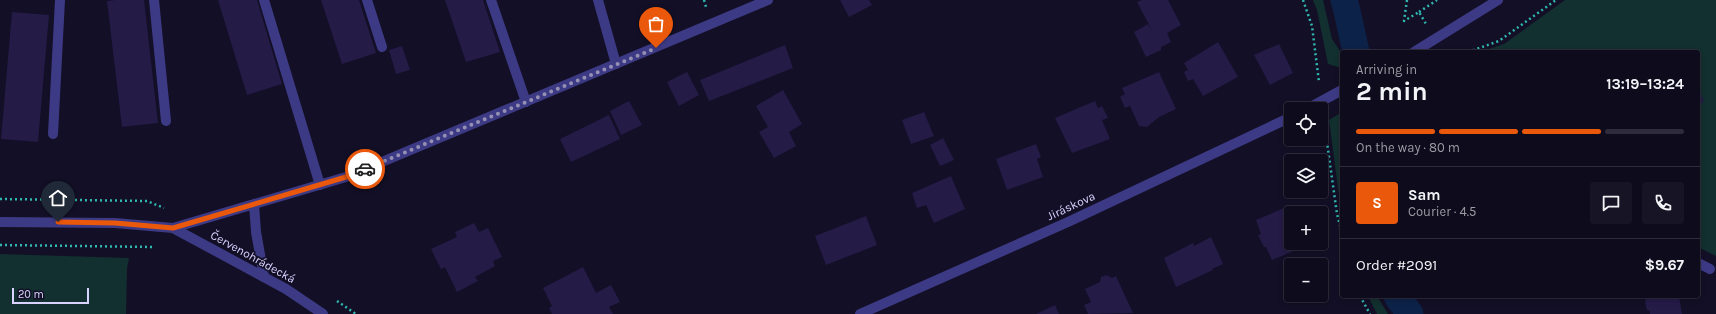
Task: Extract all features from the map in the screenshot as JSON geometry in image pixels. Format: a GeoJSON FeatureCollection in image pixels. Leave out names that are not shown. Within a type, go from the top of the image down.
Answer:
{"type":"FeatureCollection","features":[{"type":"Feature","properties":{"kind":"street"},"geometry":{"type":"LineString","coordinates":[[53,134],[60,0]]}},
{"type":"Feature","properties":{"kind":"street"},"geometry":{"type":"LineString","coordinates":[[154,0],[166,121]]}},
{"type":"Feature","properties":{"kind":"street"},"geometry":{"type":"LineString","coordinates":[[264,0],[320,184]]}},
{"type":"Feature","properties":{"kind":"street"},"geometry":{"type":"LineString","coordinates":[[367,0],[382,47]]}},
{"type":"Feature","properties":{"kind":"street"},"geometry":{"type":"LineString","coordinates":[[491,0],[526,102]]}},
{"type":"Feature","properties":{"kind":"street"},"geometry":{"type":"LineString","coordinates":[[598,0],[616,64]]}},
{"type":"Feature","properties":{"kind":"street"},"geometry":{"type":"LineString","coordinates":[[173,228],[346,177],[768,0]]}},
{"type":"Feature","properties":{"kind":"street"},"geometry":{"type":"LineString","coordinates":[[1418,50],[1498,0]]}},
{"type":"Feature","properties":{"kind":"street"},"geometry":{"type":"LineString","coordinates":[[1324,101],[1340,91]]}},
{"type":"Feature","properties":{"kind":"street","name":"Jiráskova"},"geometry":{"type":"LineString","coordinates":[[860,314],[1068,222],[1284,120]]}},
{"type":"Feature","properties":{"kind":"street"},"geometry":{"type":"LineString","coordinates":[[254,204],[256,232],[264,277]]}},
{"type":"Feature","properties":{"kind":"street","name":"Červenohrádecká"},"geometry":{"type":"LineString","coordinates":[[0,222],[115,223],[173,228],[286,289],[323,314]]}},
{"type":"Feature","properties":{"kind":"street"},"geometry":{"type":"LineString","coordinates":[[1700,264],[1713,270]]}},
{"type":"Feature","properties":{"kind":"path"},"geometry":{"type":"LineString","coordinates":[[1303,0],[1312,26],[1324,101],[1326,144],[1340,225]]}},
{"type":"Feature","properties":{"kind":"path"},"geometry":{"type":"LineString","coordinates":[[1407,0],[1404,22],[1437,0]]}},
{"type":"Feature","properties":{"kind":"path"},"geometry":{"type":"LineString","coordinates":[[1474,50],[1500,41],[1556,0]]}},
{"type":"Feature","properties":{"kind":"path"},"geometry":{"type":"LineString","coordinates":[[1419,12],[1435,40]]}},
{"type":"Feature","properties":{"kind":"path"},"geometry":{"type":"LineString","coordinates":[[0,245],[160,247]]}},
{"type":"Feature","properties":{"kind":"path"},"geometry":{"type":"LineString","coordinates":[[1361,298],[1370,314]]}},
{"type":"Feature","properties":{"kind":"green space"},"geometry":{"type":"Polygon","coordinates":[[[1313,0],[1323,0],[1332,39],[1340,51],[1340,67],[1328,64],[1317,10],[1313,0]]]}},
{"type":"Feature","properties":{"kind":"green space"},"geometry":{"type":"Polygon","coordinates":[[[1565,0],[1716,0],[1716,256],[1700,248],[1700,50],[1486,50],[1504,44],[1565,0]]]}},
{"type":"Feature","properties":{"kind":"green space"},"geometry":{"type":"Polygon","coordinates":[[[1340,113],[1340,203],[1329,120],[1340,113]]]}},
{"type":"Feature","properties":{"kind":"green space"},"geometry":{"type":"Polygon","coordinates":[[[0,254],[129,258],[127,269],[126,314],[0,314],[0,254]]]}},
{"type":"Feature","properties":{"kind":"green space"},"geometry":{"type":"Polygon","coordinates":[[[1369,298],[1378,298],[1388,314],[1377,314],[1369,298]]]}},
{"type":"Feature","properties":{"kind":"building"},"geometry":{"type":"Polygon","coordinates":[[[144,0],[158,123],[122,127],[107,1],[144,0]]]}},
{"type":"Feature","properties":{"kind":"building"},"geometry":{"type":"Polygon","coordinates":[[[218,0],[257,0],[282,84],[247,95],[218,0]]]}},
{"type":"Feature","properties":{"kind":"building"},"geometry":{"type":"Polygon","coordinates":[[[321,0],[359,0],[376,53],[342,64],[321,0]]]}},
{"type":"Feature","properties":{"kind":"building"},"geometry":{"type":"Polygon","coordinates":[[[445,0],[483,0],[500,52],[466,62],[445,0]]]}},
{"type":"Feature","properties":{"kind":"building"},"geometry":{"type":"Polygon","coordinates":[[[840,0],[869,0],[872,5],[849,17],[840,0]]]}},
{"type":"Feature","properties":{"kind":"building"},"geometry":{"type":"Polygon","coordinates":[[[1142,0],[1168,0],[1181,25],[1167,33],[1171,42],[1161,47],[1161,50],[1146,57],[1134,32],[1148,24],[1154,34],[1137,2],[1142,0]]]}},
{"type":"Feature","properties":{"kind":"building"},"geometry":{"type":"Polygon","coordinates":[[[12,12],[49,15],[38,142],[1,139],[12,12]]]}},
{"type":"Feature","properties":{"kind":"building"},"geometry":{"type":"Polygon","coordinates":[[[1218,42],[1238,77],[1203,96],[1193,79],[1188,81],[1184,72],[1188,70],[1184,63],[1218,42]]]}},
{"type":"Feature","properties":{"kind":"building"},"geometry":{"type":"Polygon","coordinates":[[[1279,44],[1293,73],[1270,85],[1254,55],[1279,44]]]}},
{"type":"Feature","properties":{"kind":"building"},"geometry":{"type":"Polygon","coordinates":[[[785,45],[793,68],[709,101],[700,80],[785,45]]]}},
{"type":"Feature","properties":{"kind":"building"},"geometry":{"type":"Polygon","coordinates":[[[402,46],[410,70],[396,74],[389,50],[402,46]]]}},
{"type":"Feature","properties":{"kind":"building"},"geometry":{"type":"Polygon","coordinates":[[[687,72],[699,95],[679,106],[667,82],[687,72]]]}},
{"type":"Feature","properties":{"kind":"building"},"geometry":{"type":"Polygon","coordinates":[[[1159,72],[1176,109],[1159,117],[1147,127],[1139,126],[1130,106],[1125,108],[1120,97],[1125,94],[1122,88],[1159,72]]]}},
{"type":"Feature","properties":{"kind":"building"},"geometry":{"type":"Polygon","coordinates":[[[783,90],[802,124],[789,132],[796,146],[774,158],[759,132],[768,127],[756,106],[783,90]]]}},
{"type":"Feature","properties":{"kind":"building"},"geometry":{"type":"Polygon","coordinates":[[[1700,90],[1704,102],[1700,103],[1700,90]]]}},
{"type":"Feature","properties":{"kind":"building"},"geometry":{"type":"Polygon","coordinates":[[[629,101],[642,125],[621,135],[610,111],[629,101]]]}},
{"type":"Feature","properties":{"kind":"building"},"geometry":{"type":"Polygon","coordinates":[[[1095,101],[1098,108],[1102,106],[1108,118],[1102,120],[1110,139],[1072,153],[1055,118],[1095,101]]]}},
{"type":"Feature","properties":{"kind":"building"},"geometry":{"type":"Polygon","coordinates":[[[924,112],[934,136],[911,144],[902,120],[924,112]]]}},
{"type":"Feature","properties":{"kind":"building"},"geometry":{"type":"Polygon","coordinates":[[[609,115],[620,139],[571,162],[560,139],[609,115]]]}},
{"type":"Feature","properties":{"kind":"building"},"geometry":{"type":"Polygon","coordinates":[[[943,138],[954,160],[940,166],[930,145],[943,138]]]}},
{"type":"Feature","properties":{"kind":"building"},"geometry":{"type":"Polygon","coordinates":[[[1036,144],[1041,157],[1037,159],[1043,177],[1007,190],[996,159],[1036,144]]]}},
{"type":"Feature","properties":{"kind":"building"},"geometry":{"type":"Polygon","coordinates":[[[951,176],[965,209],[934,223],[926,205],[917,208],[912,193],[951,176]]]}},
{"type":"Feature","properties":{"kind":"building"},"geometry":{"type":"Polygon","coordinates":[[[1284,208],[1284,250],[1296,250],[1272,260],[1258,235],[1261,234],[1256,220],[1284,208]]]}},
{"type":"Feature","properties":{"kind":"building"},"geometry":{"type":"Polygon","coordinates":[[[866,216],[877,245],[826,265],[815,236],[866,216]]]}},
{"type":"Feature","properties":{"kind":"building"},"geometry":{"type":"Polygon","coordinates":[[[474,223],[479,232],[488,228],[502,257],[493,261],[495,266],[475,277],[478,281],[457,292],[445,267],[441,269],[431,249],[457,237],[455,232],[474,223]]]}},
{"type":"Feature","properties":{"kind":"building"},"geometry":{"type":"Polygon","coordinates":[[[1211,237],[1223,264],[1176,287],[1164,258],[1193,243],[1194,246],[1211,237]]]}},
{"type":"Feature","properties":{"kind":"building"},"geometry":{"type":"Polygon","coordinates":[[[583,267],[596,293],[611,285],[620,302],[609,307],[613,314],[552,314],[549,308],[552,306],[543,288],[583,267]]]}},
{"type":"Feature","properties":{"kind":"building"},"geometry":{"type":"Polygon","coordinates":[[[1107,275],[1112,278],[1116,276],[1133,313],[1088,314],[1084,305],[1091,302],[1085,289],[1100,282],[1101,277],[1107,275]]]}},
{"type":"Feature","properties":{"kind":"building"},"geometry":{"type":"Polygon","coordinates":[[[1646,298],[1679,298],[1682,314],[1650,314],[1650,311],[1647,310],[1645,302],[1646,298]]]}},
{"type":"Feature","properties":{"kind":"building"},"geometry":{"type":"Polygon","coordinates":[[[1055,305],[1059,314],[1036,314],[1055,305]]]}},
{"type":"Feature","properties":{"kind":"waterway"},"geometry":{"type":"LineString","coordinates":[[1344,0],[1356,50]]}},
{"type":"Feature","properties":{"kind":"waterway"},"geometry":{"type":"LineString","coordinates":[[1398,298],[1410,314]]}},
{"type":"Feature","properties":{"kind":"way so far"},"geometry":{"type":"LineString","coordinates":[[365,169],[656,48]]}},
{"type":"Feature","properties":{"kind":"route"},"geometry":{"type":"LineString","coordinates":[[58,222],[115,223],[173,228],[346,177],[365,169]]}}]}
